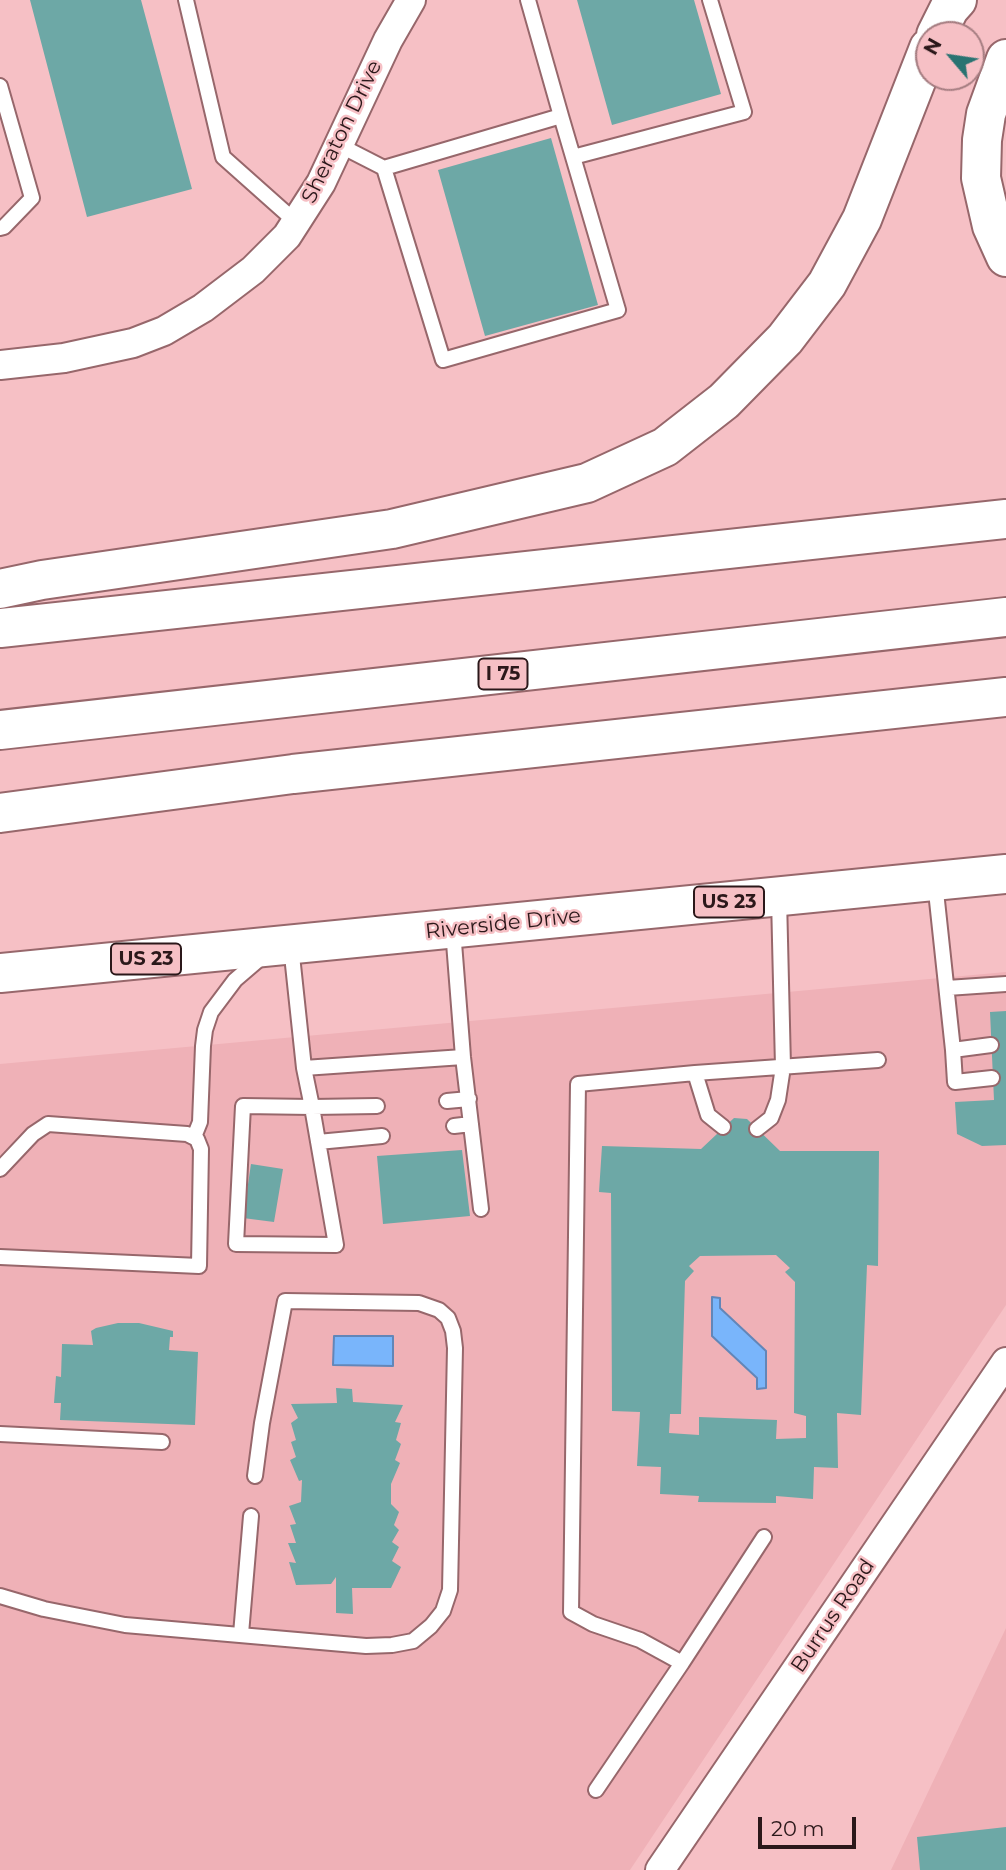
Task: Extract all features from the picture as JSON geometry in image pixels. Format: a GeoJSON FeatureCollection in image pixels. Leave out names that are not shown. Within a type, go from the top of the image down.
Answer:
{"type":"FeatureCollection","features":[{"type":"Feature","properties":{"kind":"main road"},"geometry":{"type":"LineString","coordinates":[[943,21],[957,0]]}},
{"type":"Feature","properties":{"kind":"main road"},"geometry":{"type":"LineString","coordinates":[[1006,59],[986,114],[981,178],[992,226],[1006,257]]}},
{"type":"Feature","properties":{"kind":"main road"},"geometry":{"type":"LineString","coordinates":[[0,589],[42,580],[392,529],[587,483],[665,447],[724,401],[785,339],[827,284],[862,219],[915,84]]}},
{"type":"Feature","properties":{"kind":"main road"},"geometry":{"type":"LineString","coordinates":[[0,628],[1006,519]]}},
{"type":"Feature","properties":{"kind":"main road","name":"I 75"},"geometry":{"type":"LineString","coordinates":[[0,730],[1006,617]]}},
{"type":"Feature","properties":{"kind":"main road"},"geometry":{"type":"LineString","coordinates":[[0,813],[293,774],[1006,697]]}},
{"type":"Feature","properties":{"kind":"main road","name":"Riverside Drive"},"geometry":{"type":"LineString","coordinates":[[0,974],[1006,874]]}},
{"type":"Feature","properties":{"kind":"street","name":"Sheraton Drive"},"geometry":{"type":"LineString","coordinates":[[0,365],[64,358],[133,343],[164,331],[203,309],[253,270],[287,236],[321,183],[388,40],[411,0]]}},
{"type":"Feature","properties":{"kind":"street","name":"Burrus Road"},"geometry":{"type":"LineString","coordinates":[[660,1870],[1006,1362]]}},
{"type":"Feature","properties":{"kind":"lane"},"geometry":{"type":"LineString","coordinates":[[186,0],[223,157],[296,222]]}},
{"type":"Feature","properties":{"kind":"lane"},"geometry":{"type":"LineString","coordinates":[[384,168],[443,360],[618,310],[528,0]]}},
{"type":"Feature","properties":{"kind":"lane"},"geometry":{"type":"LineString","coordinates":[[573,157],[744,112],[710,0]]}},
{"type":"Feature","properties":{"kind":"lane"},"geometry":{"type":"LineString","coordinates":[[0,86],[32,198],[0,228]]}},
{"type":"Feature","properties":{"kind":"lane"},"geometry":{"type":"LineString","coordinates":[[339,145],[384,168],[561,116]]}},
{"type":"Feature","properties":{"kind":"lane"},"geometry":{"type":"LineString","coordinates":[[934,881],[955,1082],[992,1078]]}},
{"type":"Feature","properties":{"kind":"lane"},"geometry":{"type":"LineString","coordinates":[[757,1129],[771,1118],[778,1100],[783,1067],[779,897]]}},
{"type":"Feature","properties":{"kind":"lane"},"geometry":{"type":"LineString","coordinates":[[453,929],[463,1057],[481,1209]]}},
{"type":"Feature","properties":{"kind":"lane"},"geometry":{"type":"LineString","coordinates":[[194,1137],[201,1114],[202,1046],[211,1012],[235,980],[283,946],[304,1068],[312,1107],[336,1245],[236,1244],[243,1106],[312,1107],[377,1106]]}},
{"type":"Feature","properties":{"kind":"lane"},"geometry":{"type":"LineString","coordinates":[[947,988],[1006,984]]}},
{"type":"Feature","properties":{"kind":"lane"},"geometry":{"type":"LineString","coordinates":[[953,1050],[991,1045]]}},
{"type":"Feature","properties":{"kind":"lane"},"geometry":{"type":"LineString","coordinates":[[304,1068],[463,1057]]}},
{"type":"Feature","properties":{"kind":"lane"},"geometry":{"type":"LineString","coordinates":[[682,1663],[640,1640],[593,1624],[571,1612],[578,1084],[878,1060]]}},
{"type":"Feature","properties":{"kind":"lane"},"geometry":{"type":"LineString","coordinates":[[695,1073],[708,1115],[723,1127]]}},
{"type":"Feature","properties":{"kind":"lane"},"geometry":{"type":"LineString","coordinates":[[447,1101],[469,1099]]}},
{"type":"Feature","properties":{"kind":"lane"},"geometry":{"type":"LineString","coordinates":[[0,1169],[33,1134],[48,1124],[180,1133],[194,1137],[199,1142],[201,1154],[199,1266],[0,1257]]}},
{"type":"Feature","properties":{"kind":"lane"},"geometry":{"type":"LineString","coordinates":[[454,1126],[471,1125]]}},
{"type":"Feature","properties":{"kind":"lane"},"geometry":{"type":"LineString","coordinates":[[318,1142],[382,1136]]}},
{"type":"Feature","properties":{"kind":"lane"},"geometry":{"type":"LineString","coordinates":[[0,1596],[74,1616],[125,1625],[366,1646],[402,1644],[413,1640],[431,1626],[443,1611],[450,1591],[455,1348],[448,1318],[439,1310],[419,1303],[285,1301],[255,1476]]}},
{"type":"Feature","properties":{"kind":"lane"},"geometry":{"type":"LineString","coordinates":[[0,1434],[162,1442]]}},
{"type":"Feature","properties":{"kind":"lane"},"geometry":{"type":"LineString","coordinates":[[241,1634],[251,1516]]}},
{"type":"Feature","properties":{"kind":"lane"},"geometry":{"type":"LineString","coordinates":[[596,1790],[764,1537]]}},
{"type":"Feature","properties":{"kind":"shaded area"},"geometry":{"type":"Polygon","coordinates":[[[1006,972],[1006,1305],[630,1870],[0,1870],[0,1064],[1006,972]]]}},
{"type":"Feature","properties":{"kind":"shaded area"},"geometry":{"type":"Polygon","coordinates":[[[1006,1628],[1006,1870],[891,1870],[1006,1628]]]}},
{"type":"Feature","properties":{"kind":"water"},"geometry":{"type":"Polygon","coordinates":[[[712,1297],[720,1298],[720,1308],[766,1351],[766,1388],[757,1389],[757,1378],[712,1336],[712,1297]]]}},
{"type":"Feature","properties":{"kind":"water"},"geometry":{"type":"Polygon","coordinates":[[[334,1336],[393,1336],[393,1366],[333,1365],[334,1336]]]}},
{"type":"Feature","properties":{"kind":"building"},"geometry":{"type":"Polygon","coordinates":[[[30,0],[141,0],[192,189],[87,217],[30,0]]]}},
{"type":"Feature","properties":{"kind":"building"},"geometry":{"type":"Polygon","coordinates":[[[577,0],[694,0],[721,94],[612,125],[577,0]]]}},
{"type":"Feature","properties":{"kind":"building"},"geometry":{"type":"Polygon","coordinates":[[[551,138],[598,305],[485,336],[438,170],[551,138]]]}},
{"type":"Feature","properties":{"kind":"building"},"geometry":{"type":"Polygon","coordinates":[[[1006,1011],[1006,1145],[982,1146],[957,1134],[955,1102],[994,1100],[990,1012],[1006,1011]]]}},
{"type":"Feature","properties":{"kind":"building"},"geometry":{"type":"Polygon","coordinates":[[[734,1118],[747,1119],[780,1151],[879,1151],[878,1266],[867,1265],[861,1415],[837,1413],[838,1468],[814,1467],[813,1499],[776,1496],[776,1503],[698,1502],[699,1496],[660,1494],[661,1467],[637,1466],[640,1412],[612,1411],[611,1193],[599,1192],[602,1146],[701,1149],[734,1118]],[[776,1255],[700,1256],[689,1266],[694,1271],[685,1281],[681,1414],[670,1414],[669,1433],[699,1435],[699,1417],[777,1420],[776,1439],[806,1438],[806,1416],[794,1413],[795,1282],[785,1272],[790,1268],[776,1255]]]}},
{"type":"Feature","properties":{"kind":"building"},"geometry":{"type":"Polygon","coordinates":[[[462,1150],[470,1216],[383,1224],[377,1156],[462,1150]]]}},
{"type":"Feature","properties":{"kind":"building"},"geometry":{"type":"Polygon","coordinates":[[[251,1164],[283,1169],[274,1222],[243,1218],[251,1164]]]}},
{"type":"Feature","properties":{"kind":"building"},"geometry":{"type":"Polygon","coordinates":[[[118,1323],[139,1323],[173,1331],[169,1350],[198,1352],[195,1425],[60,1420],[61,1403],[54,1403],[56,1376],[61,1377],[62,1344],[93,1345],[91,1331],[96,1328],[118,1323]]]}},
{"type":"Feature","properties":{"kind":"building"},"geometry":{"type":"Polygon","coordinates":[[[336,1388],[352,1389],[353,1402],[403,1405],[395,1422],[401,1423],[396,1440],[401,1444],[395,1460],[400,1463],[391,1484],[391,1504],[399,1512],[394,1525],[399,1530],[392,1542],[399,1547],[392,1561],[401,1567],[391,1588],[352,1588],[353,1614],[336,1613],[336,1577],[331,1584],[296,1585],[289,1562],[296,1563],[288,1543],[296,1543],[290,1525],[296,1524],[289,1506],[301,1502],[302,1480],[299,1481],[290,1460],[296,1457],[291,1442],[296,1440],[291,1423],[298,1418],[291,1404],[337,1403],[336,1388]]]}},
{"type":"Feature","properties":{"kind":"building"},"geometry":{"type":"Polygon","coordinates":[[[1006,1827],[1006,1870],[920,1870],[917,1837],[1006,1827]]]}}]}
